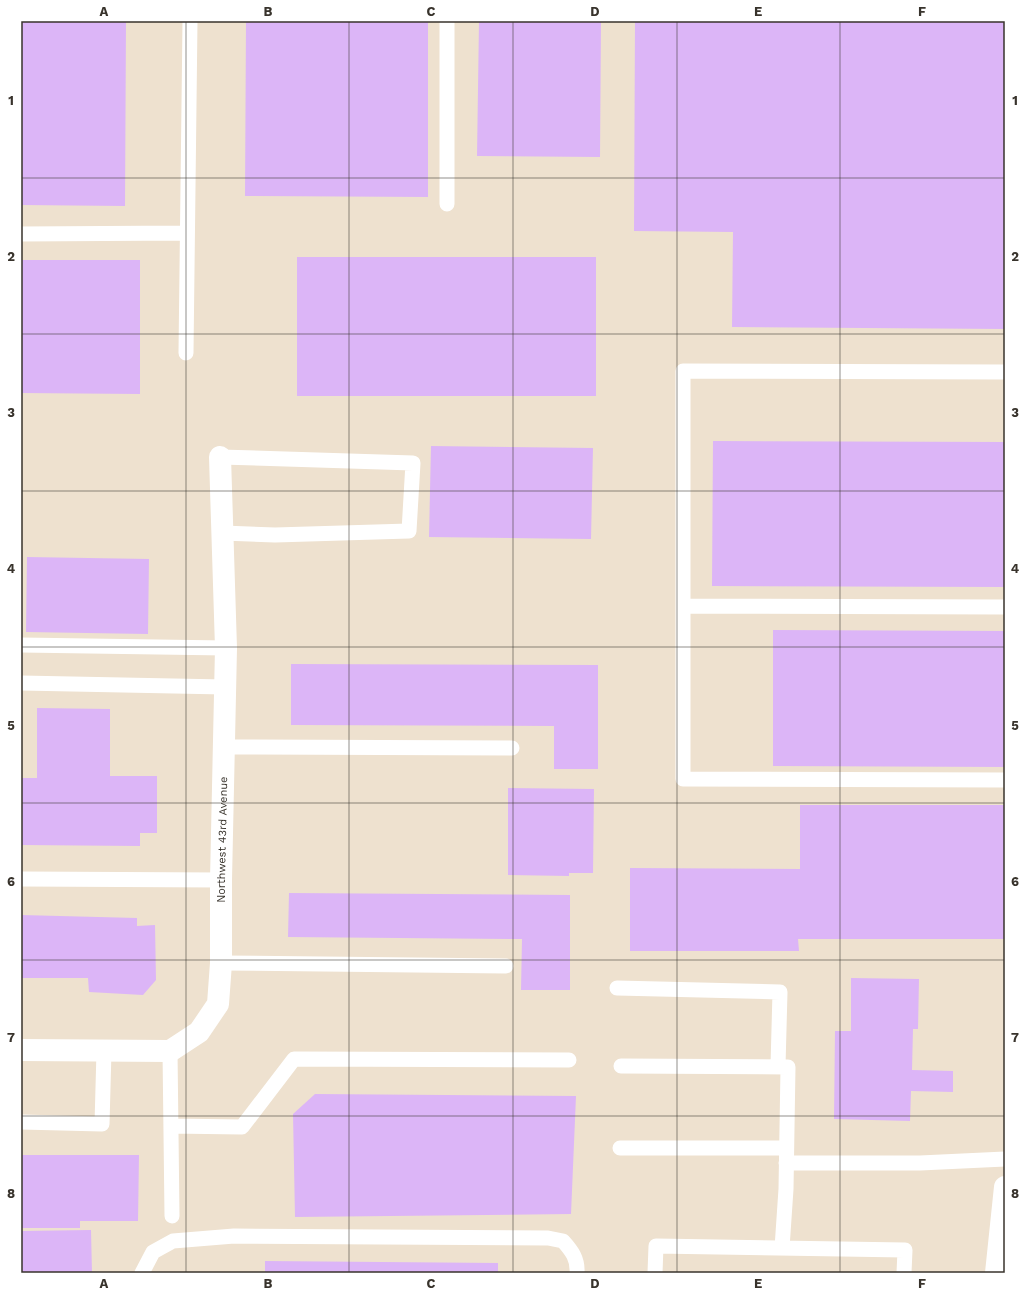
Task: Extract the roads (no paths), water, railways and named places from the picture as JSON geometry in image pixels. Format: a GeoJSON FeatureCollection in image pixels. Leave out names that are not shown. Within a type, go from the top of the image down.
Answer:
{"type":"FeatureCollection","features":[{"type":"Feature","properties":{"kind":"street","name":"Northwest 43rd Avenue"},"geometry":{"type":"LineString","coordinates":[[170,1051],[200,1032],[218,1004],[221,963],[221,880],[226,648],[220,457]]}},
{"type":"Feature","properties":{"kind":"street"},"geometry":{"type":"LineString","coordinates":[[21,1050],[170,1051]]}},
{"type":"Feature","properties":{"kind":"street"},"geometry":{"type":"LineString","coordinates":[[996,1273],[1005,1186]]}},
{"type":"Feature","properties":{"kind":"lane"},"geometry":{"type":"LineString","coordinates":[[186,353],[190,21]]}},
{"type":"Feature","properties":{"kind":"lane"},"geometry":{"type":"LineString","coordinates":[[446,204],[447,21]]}},
{"type":"Feature","properties":{"kind":"lane"},"geometry":{"type":"LineString","coordinates":[[21,234],[188,233]]}},
{"type":"Feature","properties":{"kind":"lane"},"geometry":{"type":"LineString","coordinates":[[1005,372],[683,371],[682,779],[1005,780]]}},
{"type":"Feature","properties":{"kind":"lane"},"geometry":{"type":"LineString","coordinates":[[220,457],[413,463],[410,530],[275,535],[222,533]]}},
{"type":"Feature","properties":{"kind":"lane"},"geometry":{"type":"LineString","coordinates":[[683,606],[1005,607]]}},
{"type":"Feature","properties":{"kind":"lane"},"geometry":{"type":"LineString","coordinates":[[21,645],[226,648]]}},
{"type":"Feature","properties":{"kind":"lane"},"geometry":{"type":"LineString","coordinates":[[21,683],[225,688]]}},
{"type":"Feature","properties":{"kind":"lane"},"geometry":{"type":"LineString","coordinates":[[224,747],[512,748]]}},
{"type":"Feature","properties":{"kind":"lane"},"geometry":{"type":"LineString","coordinates":[[21,879],[221,880]]}},
{"type":"Feature","properties":{"kind":"lane"},"geometry":{"type":"LineString","coordinates":[[221,963],[506,966]]}},
{"type":"Feature","properties":{"kind":"lane"},"geometry":{"type":"LineString","coordinates":[[617,988],[780,992],[778,1066]]}},
{"type":"Feature","properties":{"kind":"lane"},"geometry":{"type":"LineString","coordinates":[[21,1122],[102,1124],[104,1051]]}},
{"type":"Feature","properties":{"kind":"lane"},"geometry":{"type":"LineString","coordinates":[[170,1051],[172,1216]]}},
{"type":"Feature","properties":{"kind":"lane"},"geometry":{"type":"LineString","coordinates":[[171,1126],[242,1127],[294,1059],[569,1060]]}},
{"type":"Feature","properties":{"kind":"lane"},"geometry":{"type":"LineString","coordinates":[[621,1066],[788,1067],[782,1248]]}},
{"type":"Feature","properties":{"kind":"lane"},"geometry":{"type":"LineString","coordinates":[[620,1148],[786,1155],[920,1163],[1005,1159]]}},
{"type":"Feature","properties":{"kind":"lane"},"geometry":{"type":"LineString","coordinates":[[142,1273],[154,1252],[173,1241],[242,1236],[548,1238],[563,1241],[573,1253],[578,1263],[577,1273]]}},
{"type":"Feature","properties":{"kind":"lane"},"geometry":{"type":"LineString","coordinates":[[655,1273],[656,1246],[905,1250],[904,1273]]}}]}
